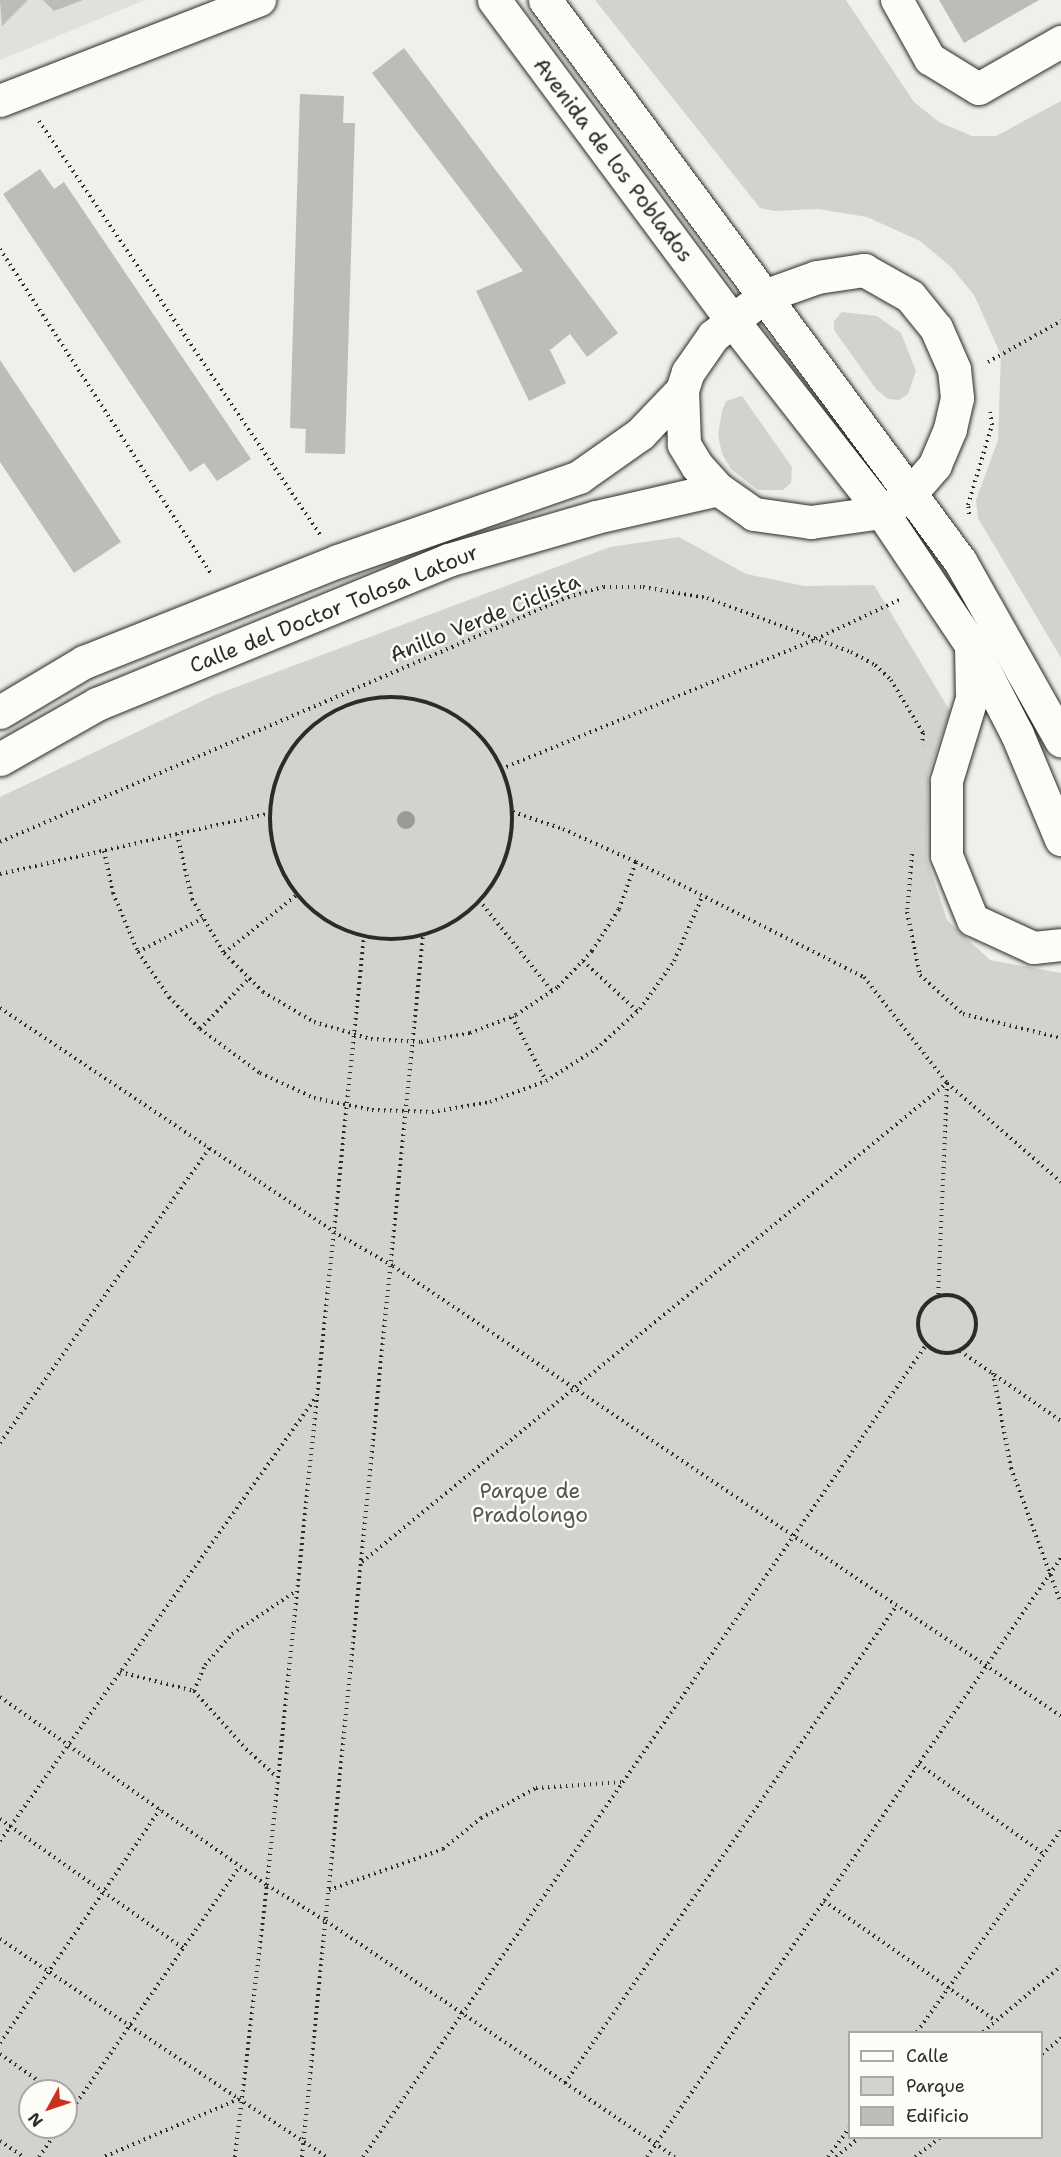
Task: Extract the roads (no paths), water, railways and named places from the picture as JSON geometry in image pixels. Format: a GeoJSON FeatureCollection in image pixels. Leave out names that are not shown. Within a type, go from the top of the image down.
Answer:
{"type":"FeatureCollection","features":[{"type":"Feature","properties":{"kind":"street"},"geometry":{"type":"LineString","coordinates":[[10,97],[260,0]]}},
{"type":"Feature","properties":{"kind":"street","name":"Avenida de los Poblados"},"geometry":{"type":"LineString","coordinates":[[494,0],[732,320],[882,512],[971,645],[1029,764],[1061,839]]}},
{"type":"Feature","properties":{"kind":"street","name":"Avenida de los Poblados"},"geometry":{"type":"LineString","coordinates":[[545,0],[960,561],[1059,730]]}},
{"type":"Feature","properties":{"kind":"street"},"geometry":{"type":"LineString","coordinates":[[897,0],[930,59],[979,89],[1061,42]]}},
{"type":"Feature","properties":{"kind":"street"},"geometry":{"type":"LineString","coordinates":[[864,270],[910,296],[936,328],[954,369],[957,398],[950,429],[935,465],[910,494],[882,512],[830,521],[792,521],[754,514],[718,489],[697,466],[684,444],[682,390],[698,354],[732,320],[764,296],[817,277],[864,270]]}},
{"type":"Feature","properties":{"kind":"street","name":"Calle del Doctor Tolosa Latour"},"geometry":{"type":"LineString","coordinates":[[0,712],[84,662],[338,561],[579,477],[640,434],[682,390]]}},
{"type":"Feature","properties":{"kind":"street","name":"Calle del Doctor Tolosa Latour"},"geometry":{"type":"LineString","coordinates":[[0,759],[97,704],[448,560],[596,517],[718,489]]}},
{"type":"Feature","properties":{"kind":"street"},"geometry":{"type":"LineString","coordinates":[[971,645],[972,699],[947,781],[947,856],[973,920],[1034,948],[1061,945]]}},
{"type":"Feature","properties":{"kind":"street"},"geometry":{"type":"LineString","coordinates":[[1029,764],[1059,730]]}},
{"type":"Feature","properties":{"kind":"park label","name":"Parque de Pradolongo"},"geometry":{"type":"Point","coordinates":[530,1503]}}]}
